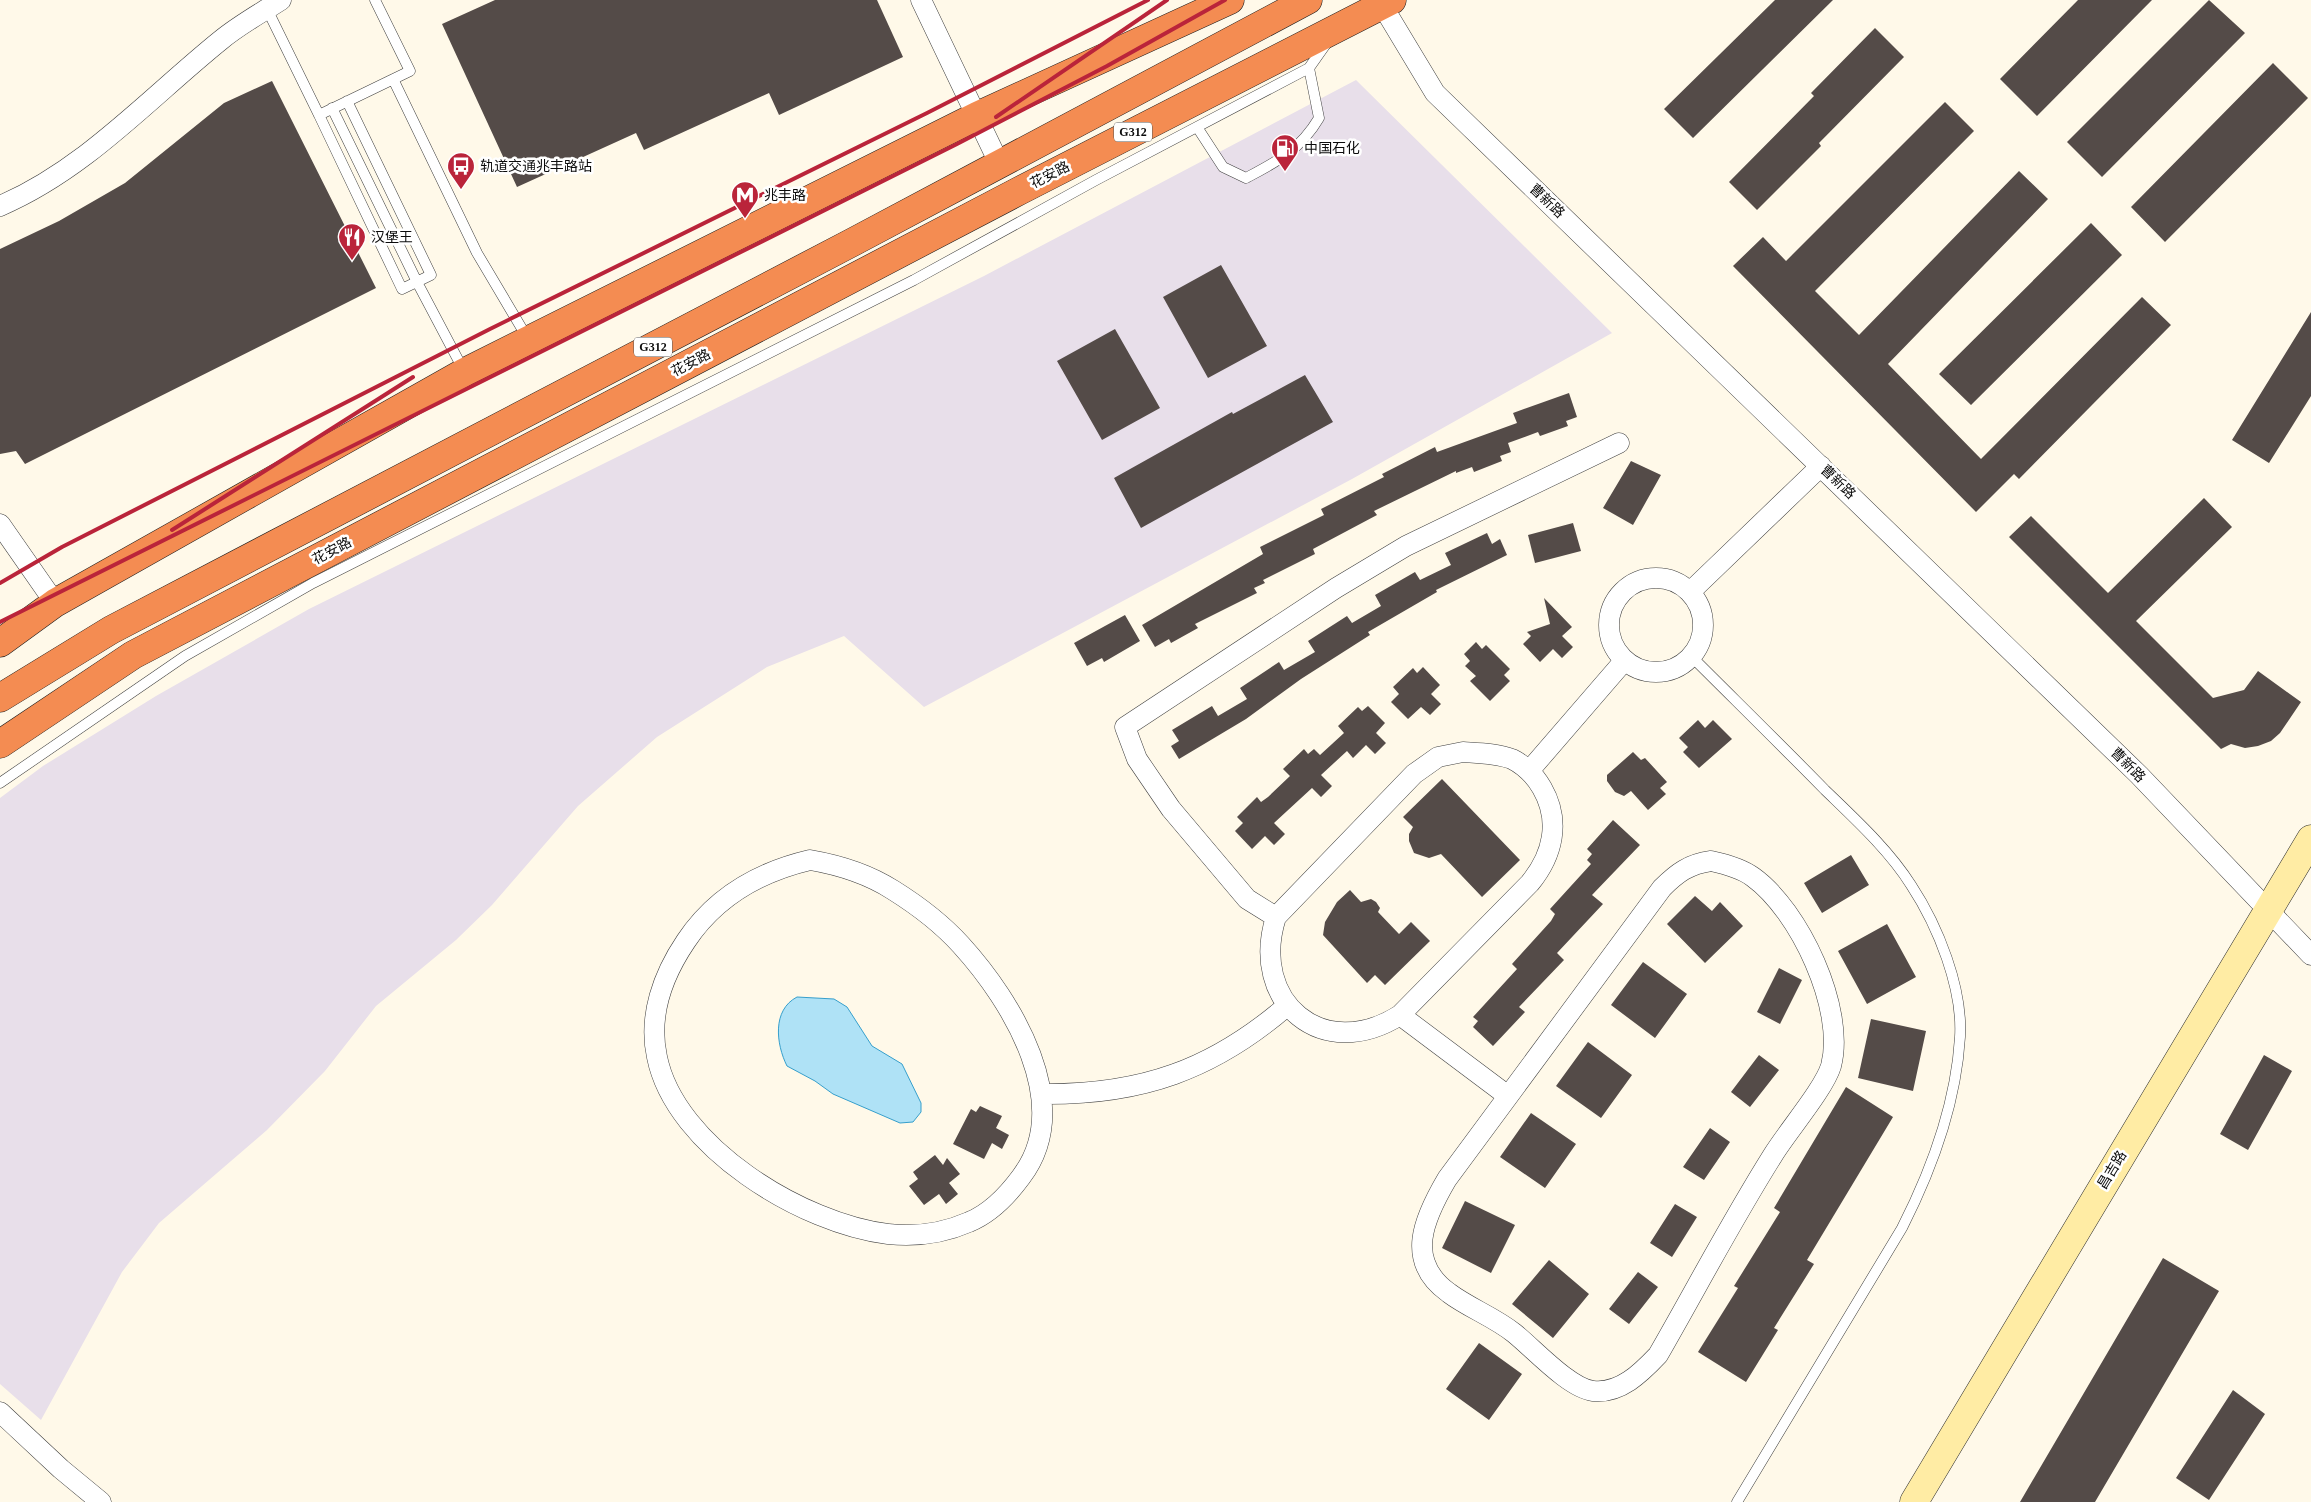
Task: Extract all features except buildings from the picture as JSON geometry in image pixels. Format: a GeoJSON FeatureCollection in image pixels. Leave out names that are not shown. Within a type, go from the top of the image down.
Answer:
{"type":"FeatureCollection","features":[{"type":"Feature","properties":{"kind":"highway"},"geometry":{"type":"LineString","coordinates":[[0,643],[55,603],[465,372],[976,116],[1230,0]]}},
{"type":"Feature","properties":{"kind":"highway","name":"G312"},"geometry":{"type":"LineString","coordinates":[[0,698],[111,630],[853,242],[1308,0]]}},
{"type":"Feature","properties":{"kind":"highway","name":"花安路"},"geometry":{"type":"LineString","coordinates":[[0,744],[133,655],[1019,191],[1337,29],[1385,2]]}},
{"type":"Feature","properties":{"kind":"street"},"geometry":{"type":"LineString","coordinates":[[921,0],[997,159]]}},
{"type":"Feature","properties":{"kind":"street","name":"曹新路"},"geometry":{"type":"LineString","coordinates":[[1385,2],[1435,93],[2132,768],[2311,955]]}},
{"type":"Feature","properties":{"kind":"street"},"geometry":{"type":"LineString","coordinates":[[0,206],[30,193],[116,132],[222,39],[274,5]]}},
{"type":"Feature","properties":{"kind":"street"},"geometry":{"type":"LineString","coordinates":[[1276,917],[1247,899],[1171,809],[1137,759],[1125,727],[1336,588],[1406,546],[1619,443]]}},
{"type":"Feature","properties":{"kind":"street"},"geometry":{"type":"LineString","coordinates":[[1690,592],[1821,466]]}},
{"type":"Feature","properties":{"kind":"street"},"geometry":{"type":"LineString","coordinates":[[0,524],[55,603]]}},
{"type":"Feature","properties":{"kind":"street"},"geometry":{"type":"LineString","coordinates":[[1650,578],[1672,580],[1690,592],[1700,607],[1703,624],[1700,642],[1691,656],[1676,668],[1659,673],[1640,670],[1624,661],[1612,644],[1608,622],[1615,601],[1630,585],[1650,578]]}},
{"type":"Feature","properties":{"kind":"street"},"geometry":{"type":"LineString","coordinates":[[1529,771],[1624,661]]}},
{"type":"Feature","properties":{"kind":"street"},"geometry":{"type":"LineString","coordinates":[[1463,752],[1490,753],[1512,760],[1529,771],[1549,801],[1554,823],[1551,846],[1542,868],[1530,883],[1400,1015],[1376,1028],[1346,1033],[1323,1030],[1305,1021],[1288,1005],[1276,985],[1269,960],[1269,937],[1276,917],[1414,774],[1438,757],[1463,752]]}},
{"type":"Feature","properties":{"kind":"street","name":"昌吉路"},"geometry":{"type":"LineString","coordinates":[[1914,1502],[2311,839]]}},
{"type":"Feature","properties":{"kind":"street"},"geometry":{"type":"LineString","coordinates":[[810,860],[836,864],[891,889],[932,918],[960,944],[986,975],[1009,1011],[1032,1055],[1042,1094],[1040,1135],[1031,1164],[1000,1202],[976,1219],[953,1229],[926,1234],[890,1234],[863,1230],[811,1211],[772,1190],[725,1158],[694,1129],[669,1091],[657,1059],[654,1030],[659,996],[670,964],[692,932],[721,899],[752,880],[786,866],[810,860]]}},
{"type":"Feature","properties":{"kind":"street"},"geometry":{"type":"LineString","coordinates":[[1711,861],[1729,865],[1752,876],[1785,911],[1802,937],[1815,964],[1832,1021],[1834,1036],[1830,1067],[1772,1156],[1658,1355],[1644,1371],[1621,1386],[1606,1390],[1592,1390],[1576,1384],[1511,1331],[1449,1294],[1431,1280],[1425,1266],[1422,1246],[1432,1204],[1447,1179],[1508,1096],[1662,888],[1679,872],[1695,863],[1711,861]]}},
{"type":"Feature","properties":{"kind":"street"},"geometry":{"type":"LineString","coordinates":[[1042,1094],[1101,1092],[1179,1073],[1213,1058],[1243,1040],[1288,1005]]}},
{"type":"Feature","properties":{"kind":"street"},"geometry":{"type":"LineString","coordinates":[[1400,1015],[1508,1096]]}},
{"type":"Feature","properties":{"kind":"street"},"geometry":{"type":"LineString","coordinates":[[0,1412],[61,1469],[101,1502]]}},
{"type":"Feature","properties":{"kind":"lane"},"geometry":{"type":"LineString","coordinates":[[319,115],[410,71],[375,0]]}},
{"type":"Feature","properties":{"kind":"lane"},"geometry":{"type":"LineString","coordinates":[[274,5],[319,115],[402,289],[431,275],[347,101]]}},
{"type":"Feature","properties":{"kind":"lane"},"geometry":{"type":"LineString","coordinates":[[0,783],[185,656],[313,584],[914,280],[1309,68],[1337,29]]}},
{"type":"Feature","properties":{"kind":"lane"},"geometry":{"type":"LineString","coordinates":[[1197,127],[1223,167],[1246,178],[1286,157],[1309,134],[1318,118],[1309,68]]}},
{"type":"Feature","properties":{"kind":"lane"},"geometry":{"type":"LineString","coordinates":[[393,79],[477,253],[528,340]]}},
{"type":"Feature","properties":{"kind":"lane"},"geometry":{"type":"LineString","coordinates":[[332,108],[417,282],[465,372]]}},
{"type":"Feature","properties":{"kind":"lane"},"geometry":{"type":"LineString","coordinates":[[1691,656],[1841,806],[1911,884],[1937,931],[1947,959],[1956,995],[1960,1036],[1954,1078],[1941,1134],[1918,1196],[1902,1228],[1737,1502]]}},
{"type":"Feature","properties":{"kind":"shaded area"},"geometry":{"type":"Polygon","coordinates":[[[1356,80],[1612,333],[1352,479],[924,707],[844,636],[767,667],[657,737],[578,806],[492,905],[456,940],[376,1006],[325,1071],[267,1130],[159,1223],[122,1272],[41,1420],[0,1384],[0,798],[43,766],[156,696],[309,609],[984,276],[1356,80]]]}},
{"type":"Feature","properties":{"kind":"water"},"geometry":{"type":"Polygon","coordinates":[[[797,997],[834,999],[847,1007],[872,1046],[902,1064],[921,1103],[921,1112],[913,1122],[900,1123],[833,1094],[815,1081],[787,1066],[780,1048],[780,1019],[783,1010],[797,997]]]}},
{"type":"Feature","properties":{"kind":"railway"},"geometry":{"type":"LineString","coordinates":[[0,583],[62,547],[490,329],[927,113],[1148,0]]}},
{"type":"Feature","properties":{"kind":"railway"},"geometry":{"type":"LineString","coordinates":[[996,117],[1167,0]]}},
{"type":"Feature","properties":{"kind":"railway"},"geometry":{"type":"LineString","coordinates":[[0,622],[957,144],[1107,66],[1225,0]]}},
{"type":"Feature","properties":{"kind":"railway"},"geometry":{"type":"LineString","coordinates":[[172,530],[413,377]]}},
{"type":"Feature","properties":{"kind":"place","name":"中国石化"},"geometry":{"type":"Point","coordinates":[1285,172]}},
{"type":"Feature","properties":{"kind":"place","name":"轨道交通兆丰路站"},"geometry":{"type":"Point","coordinates":[461,190]}},
{"type":"Feature","properties":{"kind":"place","name":"兆丰路"},"geometry":{"type":"Point","coordinates":[745,219]}},
{"type":"Feature","properties":{"kind":"place","name":"汉堡王"},"geometry":{"type":"Point","coordinates":[352,261]}}]}
